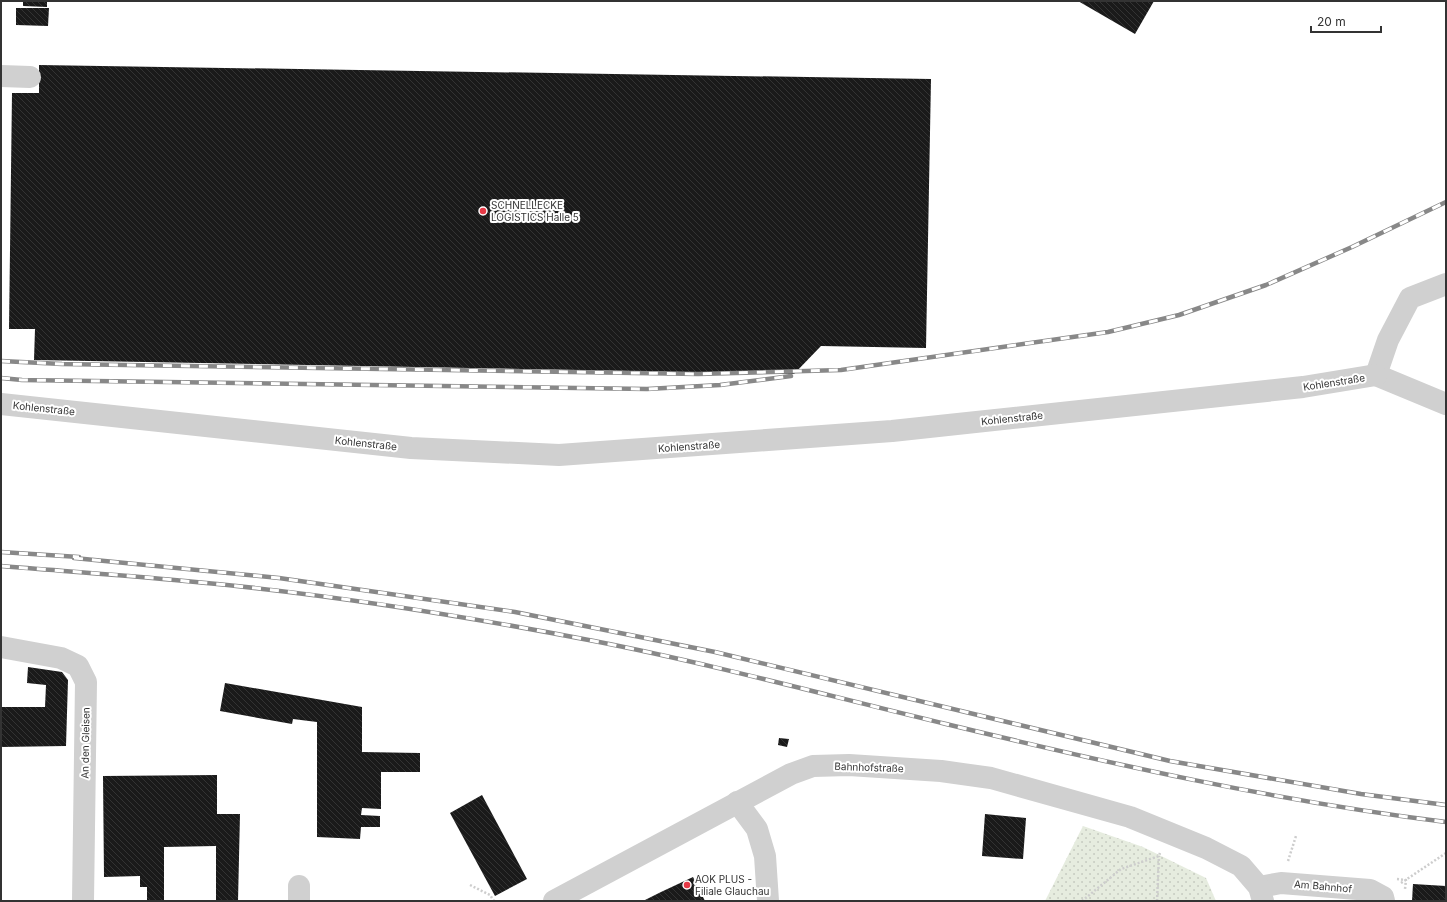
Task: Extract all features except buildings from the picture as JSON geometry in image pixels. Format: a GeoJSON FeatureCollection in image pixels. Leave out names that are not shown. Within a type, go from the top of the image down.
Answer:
{"type":"FeatureCollection","features":[{"type":"Feature","properties":{"kind":"street"},"geometry":{"type":"LineString","coordinates":[[1,76],[30,77]]}},
{"type":"Feature","properties":{"kind":"street"},"geometry":{"type":"LineString","coordinates":[[1446,284],[1410,298],[1388,340],[1376,375],[1446,404]]}},
{"type":"Feature","properties":{"kind":"street","name":"Kohlenstraße"},"geometry":{"type":"LineString","coordinates":[[1,404],[411,448],[559,455],[892,431],[1303,386],[1376,375]]}},
{"type":"Feature","properties":{"kind":"street","name":"An den Gleisen"},"geometry":{"type":"LineString","coordinates":[[1,647],[61,658],[78,666],[86,682],[83,901]]}},
{"type":"Feature","properties":{"kind":"street","name":"Bahnhofstraße"},"geometry":{"type":"LineString","coordinates":[[554,901],[791,774],[813,766],[849,765],[941,771],[991,778],[1130,817],[1206,848],[1241,866],[1261,894]]}},
{"type":"Feature","properties":{"kind":"street"},"geometry":{"type":"LineString","coordinates":[[737,802],[757,829],[765,856],[768,901]]}},
{"type":"Feature","properties":{"kind":"street","name":"Am Bahnhof"},"geometry":{"type":"LineString","coordinates":[[1261,894],[1288,883],[1370,890],[1383,899]]}},
{"type":"Feature","properties":{"kind":"path"},"geometry":{"type":"LineString","coordinates":[[1157,901],[1159,856],[1166,832]]}},
{"type":"Feature","properties":{"kind":"path"},"geometry":{"type":"LineString","coordinates":[[1287,864],[1296,836]]}},
{"type":"Feature","properties":{"kind":"path"},"geometry":{"type":"LineString","coordinates":[[1383,899],[1446,853]]}},
{"type":"Feature","properties":{"kind":"path"},"geometry":{"type":"LineString","coordinates":[[1082,901],[1121,869],[1159,856]]}},
{"type":"Feature","properties":{"kind":"path"},"geometry":{"type":"LineString","coordinates":[[470,885],[490,894],[494,901]]}},
{"type":"Feature","properties":{"kind":"shaded area"},"geometry":{"type":"Polygon","coordinates":[[[1083,826],[1143,847],[1206,878],[1216,901],[1045,901],[1083,826]]]}},
{"type":"Feature","properties":{"kind":"railway"},"geometry":{"type":"LineString","coordinates":[[1,361],[62,364],[698,374],[841,370],[1108,332],[1179,315],[1266,285],[1352,247],[1446,202]]}},
{"type":"Feature","properties":{"kind":"railway"},"geometry":{"type":"LineString","coordinates":[[1,378],[22,380],[647,389],[720,385],[791,376]]}},
{"type":"Feature","properties":{"kind":"railway"},"geometry":{"type":"LineString","coordinates":[[1,552],[79,557]]}},
{"type":"Feature","properties":{"kind":"railway"},"geometry":{"type":"LineString","coordinates":[[74,558],[279,578],[515,612],[715,652],[1170,761],[1361,794],[1446,805]]}},
{"type":"Feature","properties":{"kind":"railway"},"geometry":{"type":"LineString","coordinates":[[1,566],[236,586],[339,598],[492,622],[638,650],[1008,739],[1194,780],[1320,803],[1446,822]]}},
{"type":"Feature","properties":{"kind":"place","name":"SCHNELLECKE LOGISTICS Halle 5"},"geometry":{"type":"Point","coordinates":[483,211]}},
{"type":"Feature","properties":{"kind":"place","name":"AOK PLUS - Filiale Glauchau"},"geometry":{"type":"Point","coordinates":[687,885]}}]}
